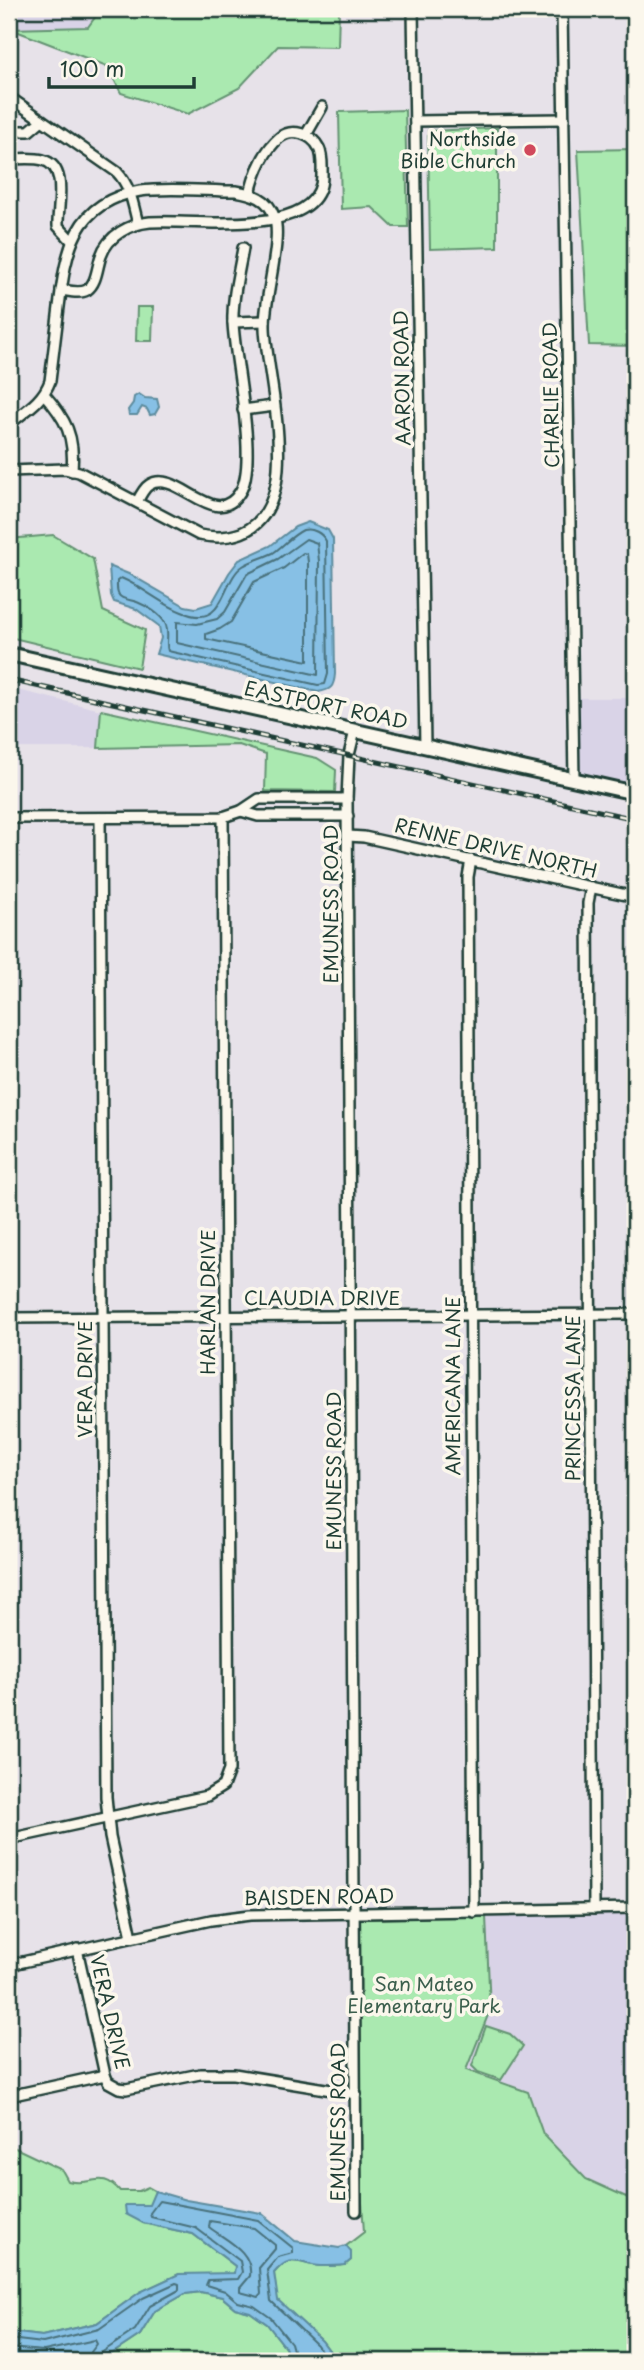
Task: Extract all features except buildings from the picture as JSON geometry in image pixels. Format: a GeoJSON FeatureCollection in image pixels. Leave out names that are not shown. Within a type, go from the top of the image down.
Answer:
{"type":"FeatureCollection","features":[{"type":"Feature","properties":{"kind":"street","name":"AARON ROAD"},"geometry":{"type":"LineString","coordinates":[[413,9],[425,746]]}},
{"type":"Feature","properties":{"kind":"street","name":"CHARLIE ROAD"},"geometry":{"type":"LineString","coordinates":[[562,9],[574,780]]}},
{"type":"Feature","properties":{"kind":"street"},"geometry":{"type":"LineString","coordinates":[[9,97],[117,172],[130,193],[138,224]]}},
{"type":"Feature","properties":{"kind":"street"},"geometry":{"type":"LineString","coordinates":[[306,135],[322,107]]}},
{"type":"Feature","properties":{"kind":"street"},"geometry":{"type":"LineString","coordinates":[[9,131],[29,131],[42,120]]}},
{"type":"Feature","properties":{"kind":"street"},"geometry":{"type":"LineString","coordinates":[[415,121],[564,120]]}},
{"type":"Feature","properties":{"kind":"street"},"geometry":{"type":"LineString","coordinates":[[61,290],[83,292],[89,289],[94,282],[105,247],[121,232],[138,224],[263,222],[302,209],[319,195],[322,184],[322,157],[315,141],[306,135],[291,132],[278,139],[259,164],[250,193]]}},
{"type":"Feature","properties":{"kind":"street"},"geometry":{"type":"LineString","coordinates":[[9,159],[36,159],[51,164],[60,182],[58,226],[72,241]]}},
{"type":"Feature","properties":{"kind":"street"},"geometry":{"type":"LineString","coordinates":[[9,424],[44,394],[50,381],[63,271],[72,241],[97,209],[130,193],[168,191],[250,193],[267,203],[275,219],[277,233],[265,321],[278,454],[276,480],[268,509],[254,525],[246,531],[226,537],[199,536],[95,479],[72,471],[9,471]]}},
{"type":"Feature","properties":{"kind":"street"},"geometry":{"type":"LineString","coordinates":[[137,502],[146,486],[158,481],[172,484],[213,505],[228,503],[241,492],[246,479],[247,461],[233,322],[243,248]]}},
{"type":"Feature","properties":{"kind":"street"},"geometry":{"type":"LineString","coordinates":[[233,322],[265,321]]}},
{"type":"Feature","properties":{"kind":"street"},"geometry":{"type":"LineString","coordinates":[[44,394],[59,411],[72,440],[72,471]]}},
{"type":"Feature","properties":{"kind":"street"},"geometry":{"type":"LineString","coordinates":[[243,410],[274,406]]}},
{"type":"Feature","properties":{"kind":"street","name":"EASTPORT ROAD"},"geometry":{"type":"LineString","coordinates":[[9,654],[635,793]]}},
{"type":"Feature","properties":{"kind":"street","name":"EMUNESS ROAD"},"geometry":{"type":"LineString","coordinates":[[355,731],[349,755],[347,799],[356,2211]]}},
{"type":"Feature","properties":{"kind":"street"},"geometry":{"type":"LineString","coordinates":[[9,818],[223,817],[241,811],[259,799],[347,799]]}},
{"type":"Feature","properties":{"kind":"street"},"geometry":{"type":"LineString","coordinates":[[241,811],[258,816],[348,816]]}},
{"type":"Feature","properties":{"kind":"street","name":"HARLAN DRIVE"},"geometry":{"type":"LineString","coordinates":[[107,1816],[206,1796],[222,1786],[229,1770],[223,817]]}},
{"type":"Feature","properties":{"kind":"street","name":"VERA DRIVE"},"geometry":{"type":"LineString","coordinates":[[100,818],[107,1816],[132,1937]]}},
{"type":"Feature","properties":{"kind":"street","name":"RENNE DRIVE NORTH"},"geometry":{"type":"LineString","coordinates":[[348,836],[364,836],[635,897]]}},
{"type":"Feature","properties":{"kind":"street","name":"AMERICANA LANE"},"geometry":{"type":"LineString","coordinates":[[471,860],[468,877],[474,1912]]}},
{"type":"Feature","properties":{"kind":"street","name":"PRINCESSA LANE"},"geometry":{"type":"LineString","coordinates":[[591,887],[588,903],[594,1909]]}},
{"type":"Feature","properties":{"kind":"street","name":"CLAUDIA DRIVE"},"geometry":{"type":"LineString","coordinates":[[9,1318],[635,1314]]}},
{"type":"Feature","properties":{"kind":"street"},"geometry":{"type":"LineString","coordinates":[[9,1839],[107,1816]]}},
{"type":"Feature","properties":{"kind":"street","name":"BAISDEN ROAD"},"geometry":{"type":"LineString","coordinates":[[9,1965],[211,1920],[250,1914],[635,1909]]}},
{"type":"Feature","properties":{"kind":"street","name":"VERA DRIVE"},"geometry":{"type":"LineString","coordinates":[[77,1950],[105,2075],[108,2082],[119,2088],[126,2089],[200,2074],[234,2074],[356,2094]]}},
{"type":"Feature","properties":{"kind":"street"},"geometry":{"type":"LineString","coordinates":[[9,2096],[105,2075]]}},
{"type":"Feature","properties":{"kind":"shaded area"},"geometry":{"type":"Polygon","coordinates":[[[9,9],[101,9],[88,27],[9,29],[9,9]]]}},
{"type":"Feature","properties":{"kind":"shaded area"},"geometry":{"type":"Polygon","coordinates":[[[9,688],[101,710],[98,748],[9,748],[9,688]]]}},
{"type":"Feature","properties":{"kind":"shaded area"},"geometry":{"type":"Polygon","coordinates":[[[577,698],[635,698],[635,787],[578,776],[577,698]]]}},
{"type":"Feature","properties":{"kind":"shaded area"},"geometry":{"type":"Polygon","coordinates":[[[635,1914],[635,2201],[586,2179],[543,2134],[527,2092],[465,2070],[490,2010],[486,1916],[635,1914]]]}},
{"type":"Feature","properties":{"kind":"green space"},"geometry":{"type":"Polygon","coordinates":[[[101,9],[339,9],[338,47],[278,46],[239,88],[188,114],[121,93],[107,66],[16,31],[9,37],[9,29],[88,27],[101,9]]]}},
{"type":"Feature","properties":{"kind":"green space"},"geometry":{"type":"Polygon","coordinates":[[[405,110],[408,227],[393,227],[372,207],[341,209],[339,112],[405,110]]]}},
{"type":"Feature","properties":{"kind":"green space"},"geometry":{"type":"Polygon","coordinates":[[[497,128],[497,247],[430,249],[428,131],[497,128]]]}},
{"type":"Feature","properties":{"kind":"green space"},"geometry":{"type":"Polygon","coordinates":[[[635,149],[635,346],[589,345],[578,150],[635,149]]]}},
{"type":"Feature","properties":{"kind":"green space"},"geometry":{"type":"Polygon","coordinates":[[[137,307],[153,307],[152,341],[136,341],[137,307]]]}},
{"type":"Feature","properties":{"kind":"green space"},"geometry":{"type":"Polygon","coordinates":[[[53,535],[93,559],[103,611],[145,630],[139,668],[9,637],[9,539],[53,535]]]}},
{"type":"Feature","properties":{"kind":"green space"},"geometry":{"type":"Polygon","coordinates":[[[101,710],[317,758],[336,770],[335,792],[265,791],[266,754],[239,745],[98,748],[101,710]]]}},
{"type":"Feature","properties":{"kind":"green space","name":"San Mateo Elementary Park"},"geometry":{"type":"Polygon","coordinates":[[[486,1916],[490,2010],[466,2070],[528,2092],[543,2134],[586,2179],[635,2201],[635,2361],[337,2361],[322,2341],[277,2300],[274,2273],[291,2261],[321,2266],[345,2265],[351,2260],[351,2252],[346,2246],[364,2232],[361,2188],[358,1919],[486,1916]]]}},
{"type":"Feature","properties":{"kind":"green space"},"geometry":{"type":"Polygon","coordinates":[[[486,2026],[510,2034],[523,2046],[501,2080],[478,2072],[472,2066],[486,2026]]]}},
{"type":"Feature","properties":{"kind":"green space"},"geometry":{"type":"Polygon","coordinates":[[[9,2145],[62,2170],[68,2181],[102,2180],[113,2184],[120,2191],[139,2191],[148,2187],[155,2191],[150,2205],[126,2205],[143,2223],[193,2234],[235,2266],[235,2274],[179,2274],[140,2292],[97,2323],[42,2336],[9,2332],[9,2145]]]}},
{"type":"Feature","properties":{"kind":"green space"},"geometry":{"type":"Polygon","coordinates":[[[201,2292],[222,2297],[235,2308],[250,2312],[267,2324],[285,2347],[290,2361],[101,2361],[140,2335],[155,2311],[185,2294],[201,2292]]]}},
{"type":"Feature","properties":{"kind":"water"},"geometry":{"type":"Polygon","coordinates":[[[139,394],[145,398],[157,399],[159,407],[155,414],[150,415],[147,409],[142,407],[137,415],[129,415],[128,410],[134,397],[139,394]]]}},
{"type":"Feature","properties":{"kind":"water"},"geometry":{"type":"Polygon","coordinates":[[[308,522],[328,530],[333,539],[335,674],[333,685],[326,690],[318,692],[156,654],[161,638],[159,626],[136,609],[114,602],[111,595],[109,566],[131,575],[185,606],[196,608],[212,603],[239,560],[270,546],[295,527],[308,522]]]}},
{"type":"Feature","properties":{"kind":"water"},"geometry":{"type":"Polygon","coordinates":[[[155,2191],[186,2200],[261,2213],[295,2241],[339,2248],[346,2246],[351,2252],[351,2260],[345,2265],[321,2266],[291,2261],[274,2273],[278,2300],[322,2341],[337,2361],[290,2361],[285,2347],[267,2324],[250,2312],[235,2308],[222,2297],[201,2292],[185,2294],[155,2311],[140,2335],[101,2361],[9,2361],[9,2332],[42,2336],[97,2323],[140,2292],[179,2274],[234,2273],[235,2266],[193,2234],[143,2223],[126,2214],[125,2205],[149,2205],[155,2191]]]}},
{"type":"Feature","properties":{"kind":"railway"},"geometry":{"type":"LineString","coordinates":[[9,680],[635,819]]}},
{"type":"Feature","properties":{"kind":"place","name":"Northside Bible Church"},"geometry":{"type":"Point","coordinates":[530,150]}}]}
